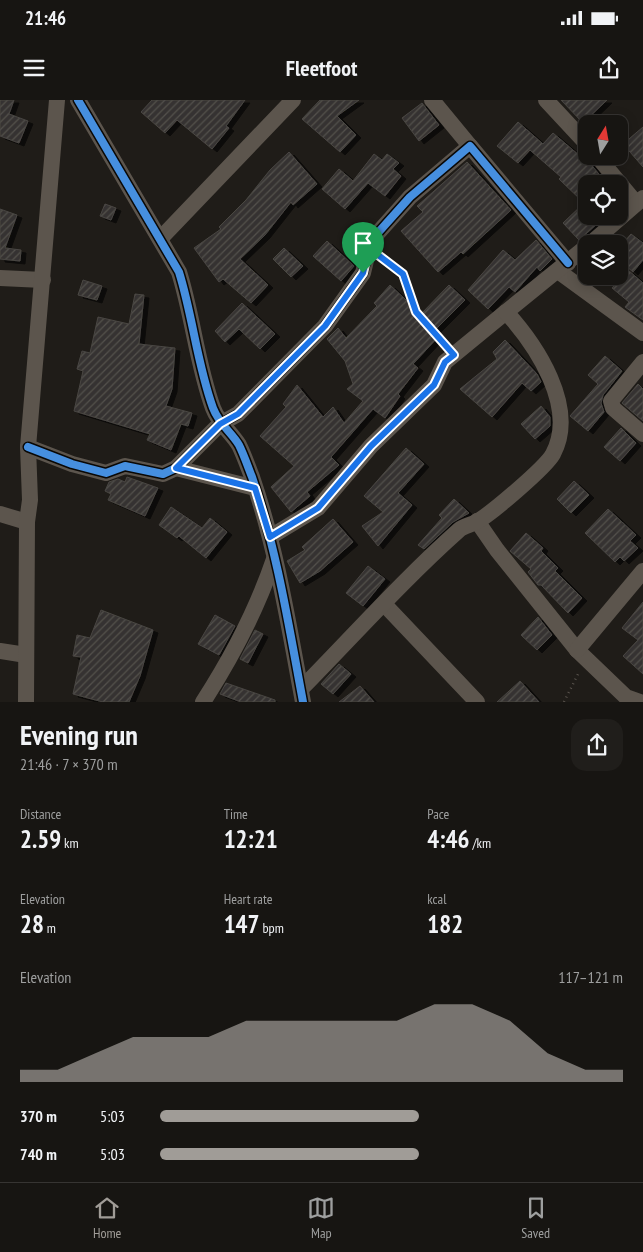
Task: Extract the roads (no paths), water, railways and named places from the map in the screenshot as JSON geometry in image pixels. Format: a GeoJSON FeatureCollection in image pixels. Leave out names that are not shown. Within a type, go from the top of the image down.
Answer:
{"type":"FeatureCollection","features":[{"type":"Feature","properties":{"kind":"street"},"geometry":{"type":"LineString","coordinates":[[26,702],[27,522],[30,500],[28,447],[58,100]]}},
{"type":"Feature","properties":{"kind":"street"},"geometry":{"type":"LineString","coordinates":[[78,100],[179,272],[188,300],[202,370],[213,409],[220,424],[238,445],[255,488],[270,537],[302,695]]}},
{"type":"Feature","properties":{"kind":"street"},"geometry":{"type":"LineString","coordinates":[[160,239],[293,100]]}},
{"type":"Feature","properties":{"kind":"street"},"geometry":{"type":"LineString","coordinates":[[432,100],[470,146],[563,267],[643,333]]}},
{"type":"Feature","properties":{"kind":"street"},"geometry":{"type":"LineString","coordinates":[[547,100],[578,134]]}},
{"type":"Feature","properties":{"kind":"street"},"geometry":{"type":"LineString","coordinates":[[28,447],[72,464],[106,473],[125,466],[163,474],[176,468],[220,424],[238,414],[325,326],[363,273],[369,248],[376,235],[410,197],[470,146]]}},
{"type":"Feature","properties":{"kind":"street"},"geometry":{"type":"LineString","coordinates":[[600,235],[640,201],[606,165]]}},
{"type":"Feature","properties":{"kind":"street"},"geometry":{"type":"LineString","coordinates":[[270,537],[318,508],[371,446],[434,385],[445,362],[578,254]]}},
{"type":"Feature","properties":{"kind":"street"},"geometry":{"type":"LineString","coordinates":[[0,278],[43,280]]}},
{"type":"Feature","properties":{"kind":"street"},"geometry":{"type":"LineString","coordinates":[[302,695],[384,604],[462,528],[477,521],[538,471],[553,454],[559,432],[560,409],[554,388],[529,337],[506,312]]}},
{"type":"Feature","properties":{"kind":"street"},"geometry":{"type":"LineString","coordinates":[[643,362],[611,402],[612,408],[643,434]]}},
{"type":"Feature","properties":{"kind":"street"},"geometry":{"type":"LineString","coordinates":[[176,468],[255,488]]}},
{"type":"Feature","properties":{"kind":"street"},"geometry":{"type":"LineString","coordinates":[[0,514],[27,522]]}},
{"type":"Feature","properties":{"kind":"street"},"geometry":{"type":"LineString","coordinates":[[477,521],[497,550],[577,650],[626,697],[640,702]]}},
{"type":"Feature","properties":{"kind":"street"},"geometry":{"type":"LineString","coordinates":[[203,702],[230,658],[266,585],[275,558]]}},
{"type":"Feature","properties":{"kind":"street"},"geometry":{"type":"LineString","coordinates":[[577,650],[643,571]]}},
{"type":"Feature","properties":{"kind":"street"},"geometry":{"type":"LineString","coordinates":[[384,604],[477,702]]}},
{"type":"Feature","properties":{"kind":"street"},"geometry":{"type":"LineString","coordinates":[[0,651],[26,655]]}}]}
